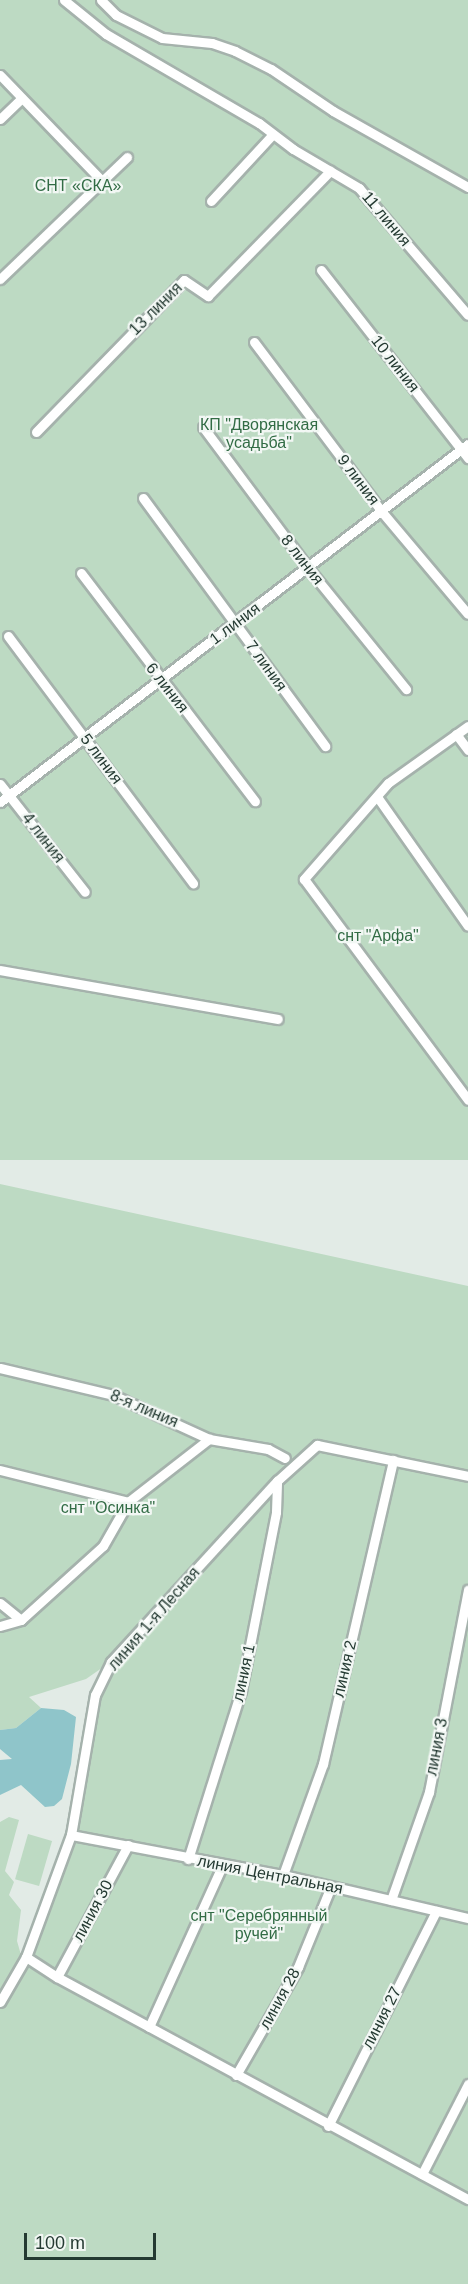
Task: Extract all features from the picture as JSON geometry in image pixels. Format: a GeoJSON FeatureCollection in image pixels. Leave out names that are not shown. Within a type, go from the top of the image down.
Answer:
{"type":"FeatureCollection","features":[{"type":"Feature","properties":{"kind":"street","name":"11 линия"},"geometry":{"type":"LineString","coordinates":[[64,0],[106,34],[259,123],[359,188],[468,315]]}},
{"type":"Feature","properties":{"kind":"street"},"geometry":{"type":"LineString","coordinates":[[101,0],[116,15],[162,38],[212,43],[236,51],[271,69],[333,111],[468,187]]}},
{"type":"Feature","properties":{"kind":"street"},"geometry":{"type":"LineString","coordinates":[[0,75],[102,181]]}},
{"type":"Feature","properties":{"kind":"street"},"geometry":{"type":"LineString","coordinates":[[0,119],[22,98]]}},
{"type":"Feature","properties":{"kind":"street"},"geometry":{"type":"LineString","coordinates":[[211,201],[273,134]]}},
{"type":"Feature","properties":{"kind":"street"},"geometry":{"type":"LineString","coordinates":[[0,279],[127,157]]}},
{"type":"Feature","properties":{"kind":"street","name":"13 линия"},"geometry":{"type":"LineString","coordinates":[[36,432],[184,280],[208,296],[330,171]]}},
{"type":"Feature","properties":{"kind":"street","name":"10 линия"},"geometry":{"type":"LineString","coordinates":[[321,270],[465,447],[468,458]]}},
{"type":"Feature","properties":{"kind":"street","name":"9 линия"},"geometry":{"type":"LineString","coordinates":[[254,342],[382,512],[468,614]]}},
{"type":"Feature","properties":{"kind":"street","name":"8 линия"},"geometry":{"type":"LineString","coordinates":[[203,427],[308,568],[406,689]]}},
{"type":"Feature","properties":{"kind":"street","name":"1 линия"},"geometry":{"type":"LineString","coordinates":[[0,802],[465,447]]}},
{"type":"Feature","properties":{"kind":"street","name":"7 линия"},"geometry":{"type":"LineString","coordinates":[[143,498],[325,746]]}},
{"type":"Feature","properties":{"kind":"street","name":"6 линия"},"geometry":{"type":"LineString","coordinates":[[81,573],[160,680],[255,801]]}},
{"type":"Feature","properties":{"kind":"street","name":"5 линия"},"geometry":{"type":"LineString","coordinates":[[8,636],[193,883]]}},
{"type":"Feature","properties":{"kind":"street"},"geometry":{"type":"LineString","coordinates":[[468,726],[388,783],[378,798],[304,879],[468,1100]]}},
{"type":"Feature","properties":{"kind":"street"},"geometry":{"type":"LineString","coordinates":[[456,734],[468,750]]}},
{"type":"Feature","properties":{"kind":"street","name":"4 линия"},"geometry":{"type":"LineString","coordinates":[[0,784],[85,892]]}},
{"type":"Feature","properties":{"kind":"street"},"geometry":{"type":"LineString","coordinates":[[378,798],[468,926]]}},
{"type":"Feature","properties":{"kind":"street"},"geometry":{"type":"LineString","coordinates":[[0,970],[278,1019]]}},
{"type":"Feature","properties":{"kind":"street","name":"8-я линия"},"geometry":{"type":"LineString","coordinates":[[0,1368],[113,1395],[209,1439],[268,1449],[285,1458]]}},
{"type":"Feature","properties":{"kind":"street"},"geometry":{"type":"LineString","coordinates":[[0,1626],[21,1620],[103,1546],[128,1502],[209,1439]]}},
{"type":"Feature","properties":{"kind":"street","name":"линия 1-я Лесная"},"geometry":{"type":"LineString","coordinates":[[25,1960],[71,1835],[95,1695],[111,1662],[278,1481],[317,1444],[393,1460]]}},
{"type":"Feature","properties":{"kind":"street"},"geometry":{"type":"LineString","coordinates":[[393,1460],[468,1476]]}},
{"type":"Feature","properties":{"kind":"street","name":"линия 2"},"geometry":{"type":"LineString","coordinates":[[283,1875],[323,1764],[393,1460]]}},
{"type":"Feature","properties":{"kind":"street"},"geometry":{"type":"LineString","coordinates":[[0,1470],[128,1502]]}},
{"type":"Feature","properties":{"kind":"street","name":"линия 1"},"geometry":{"type":"LineString","coordinates":[[188,1859],[242,1691],[276,1512],[278,1481]]}},
{"type":"Feature","properties":{"kind":"street","name":"линия 3"},"geometry":{"type":"LineString","coordinates":[[391,1900],[429,1792],[468,1590]]}},
{"type":"Feature","properties":{"kind":"street"},"geometry":{"type":"LineString","coordinates":[[0,1603],[21,1620]]}},
{"type":"Feature","properties":{"kind":"street","name":"линия Центральная"},"geometry":{"type":"LineString","coordinates":[[71,1835],[188,1859],[283,1875],[468,1918]]}},
{"type":"Feature","properties":{"kind":"street","name":"линия 30"},"geometry":{"type":"LineString","coordinates":[[57,1977],[128,1845]]}},
{"type":"Feature","properties":{"kind":"street"},"geometry":{"type":"LineString","coordinates":[[149,2027],[223,1864]]}},
{"type":"Feature","properties":{"kind":"street","name":"линия 28"},"geometry":{"type":"LineString","coordinates":[[236,2075],[298,1967],[331,1886]]}},
{"type":"Feature","properties":{"kind":"street","name":"линия 27"},"geometry":{"type":"LineString","coordinates":[[328,2126],[436,1911]]}},
{"type":"Feature","properties":{"kind":"street"},"geometry":{"type":"LineString","coordinates":[[0,2002],[25,1960],[328,2126],[468,2199]]}},
{"type":"Feature","properties":{"kind":"street"},"geometry":{"type":"LineString","coordinates":[[422,2175],[468,2084]]}},
{"type":"Feature","properties":{"kind":"green space","name":"КП \"Дворянская усадьба\""},"geometry":{"type":"Polygon","coordinates":[[[0,0],[468,0],[468,1160],[0,1160],[0,0]]]}},
{"type":"Feature","properties":{"kind":"green space"},"geometry":{"type":"Polygon","coordinates":[[[0,1184],[468,1286],[468,2284],[0,2284],[0,1822],[9,1817],[19,1820],[5,1871],[14,1882],[9,1895],[21,1910],[17,1941],[23,1962],[71,1835],[95,1695],[109,1663],[86,1679],[29,1697],[41,1708],[16,1728],[0,1730],[0,1184]]]}},
{"type":"Feature","properties":{"kind":"green space"},"geometry":{"type":"Polygon","coordinates":[[[28,1834],[52,1841],[39,1886],[15,1879],[28,1834]]]}},
{"type":"Feature","properties":{"kind":"water"},"geometry":{"type":"Polygon","coordinates":[[[41,1708],[64,1710],[76,1717],[71,1764],[62,1799],[54,1806],[45,1807],[21,1785],[0,1795],[0,1760],[12,1759],[0,1749],[0,1730],[16,1728],[41,1708]]]}},
{"type":"Feature","properties":{"kind":"park label","name":"СНТ «СКА»"},"geometry":{"type":"Point","coordinates":[78,186]}},
{"type":"Feature","properties":{"kind":"park label","name":"снт \"Арфа\""},"geometry":{"type":"Point","coordinates":[378,936]}},
{"type":"Feature","properties":{"kind":"park label","name":"снт \"Осинка\""},"geometry":{"type":"Point","coordinates":[108,1508]}},
{"type":"Feature","properties":{"kind":"park label","name":"снт \"Серебрянный ручей\""},"geometry":{"type":"Point","coordinates":[259,1925]}}]}
